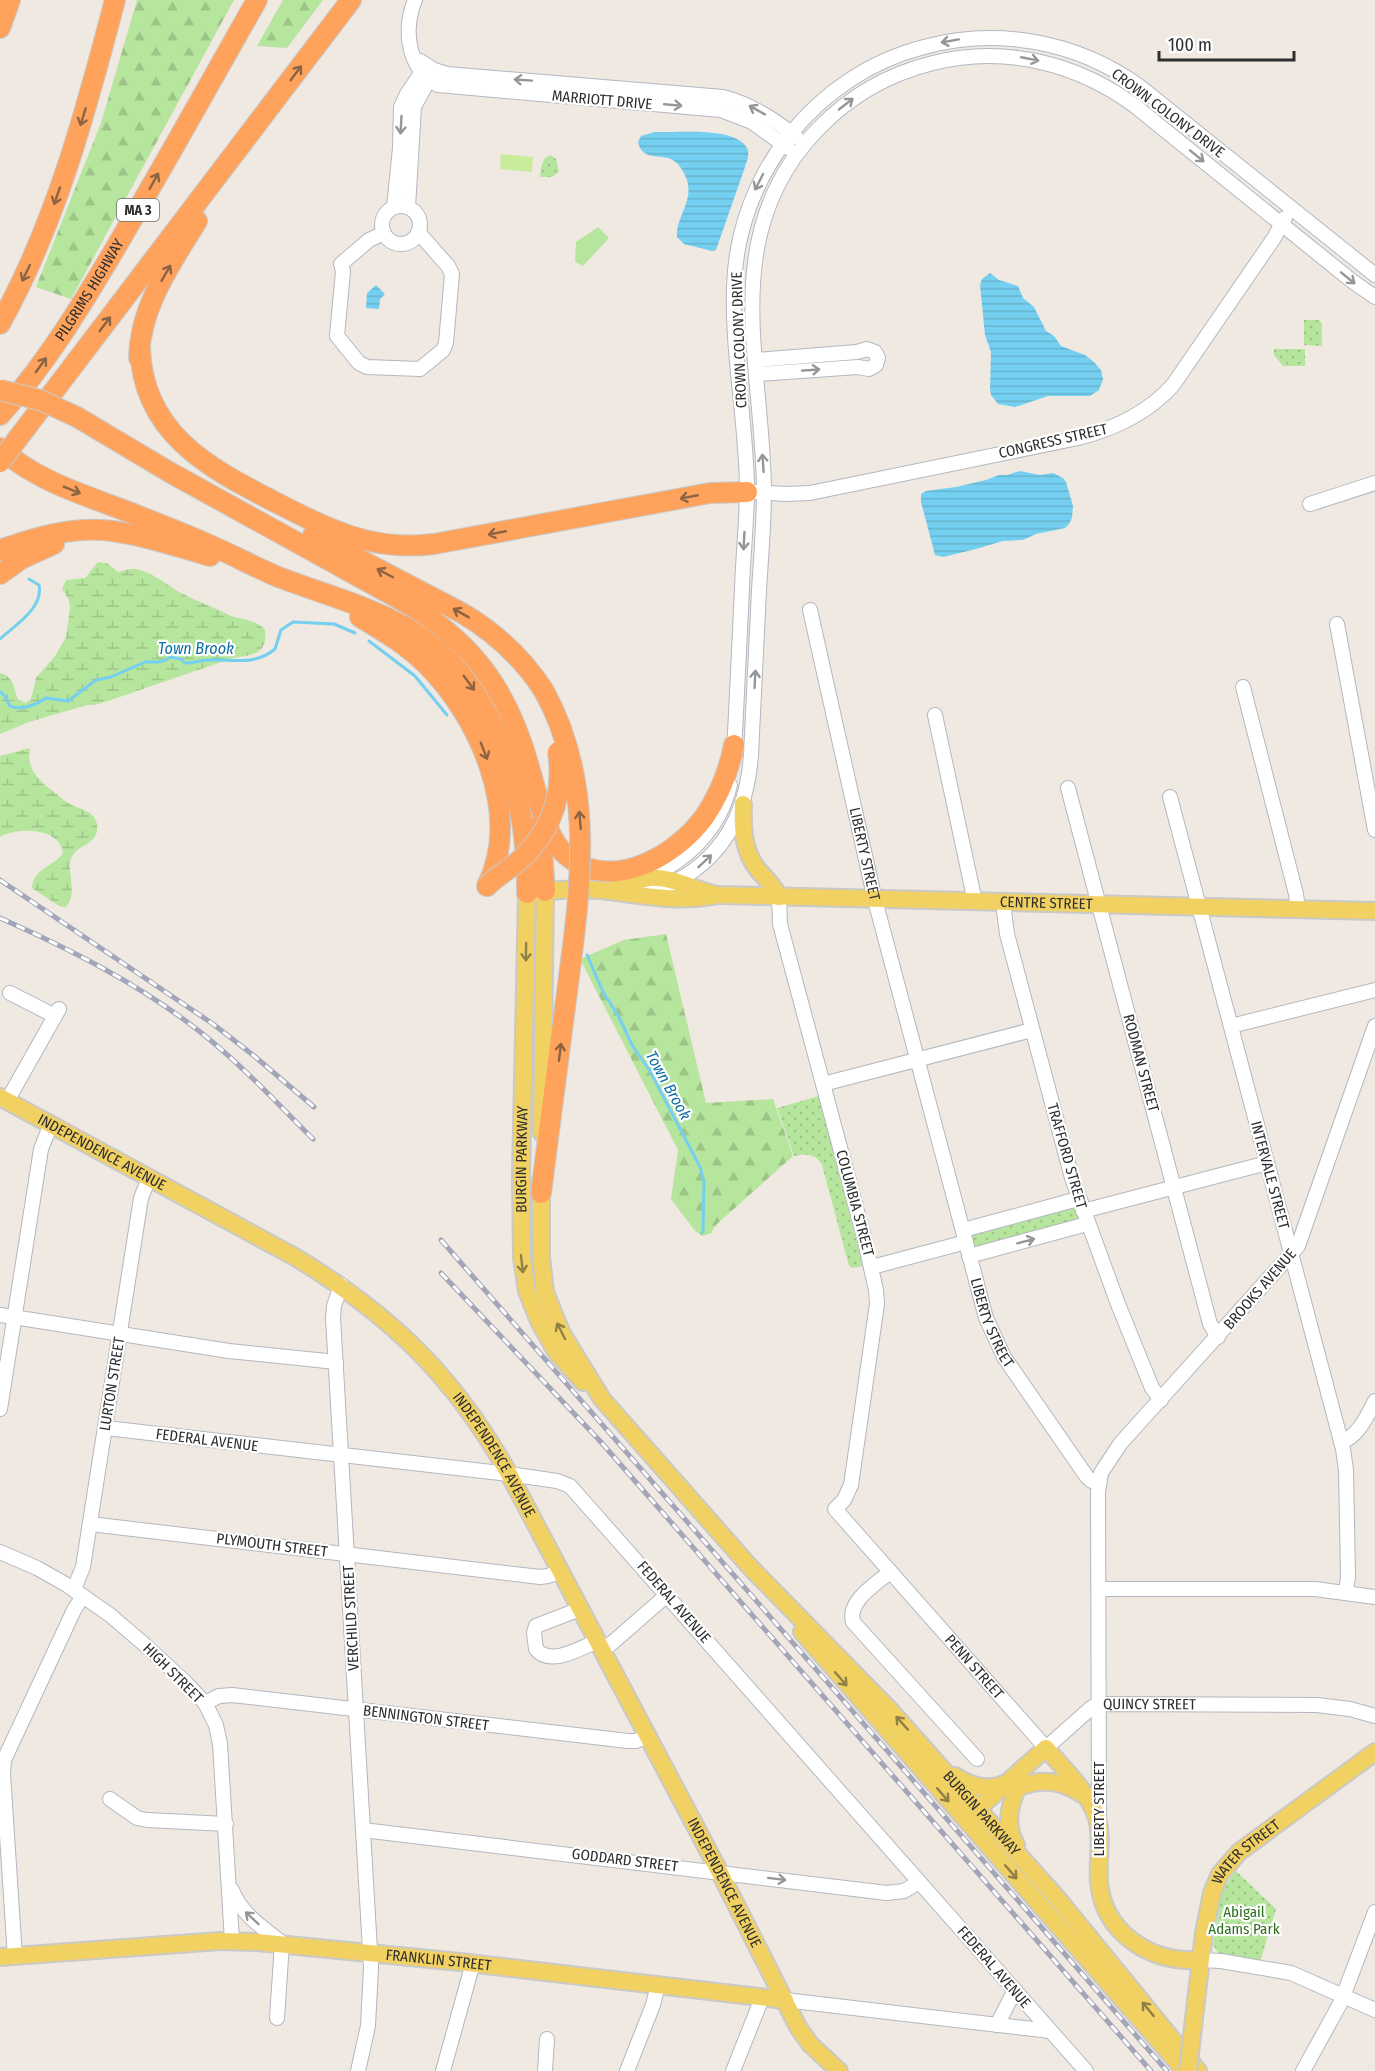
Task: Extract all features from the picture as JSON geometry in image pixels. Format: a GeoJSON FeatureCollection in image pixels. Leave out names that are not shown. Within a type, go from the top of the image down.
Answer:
{"type":"FeatureCollection","features":[{"type":"Feature","properties":{"kind":"highway"},"geometry":{"type":"LineString","coordinates":[[0,28],[10,0]]}},
{"type":"Feature","properties":{"kind":"highway"},"geometry":{"type":"LineString","coordinates":[[94,79],[98,29],[104,0]]}},
{"type":"Feature","properties":{"kind":"highway"},"geometry":{"type":"LineString","coordinates":[[0,324],[36,250],[65,173],[115,0]]}},
{"type":"Feature","properties":{"kind":"highway","name":"PILGRIMS HIGHWAY"},"geometry":{"type":"LineString","coordinates":[[2,413],[45,359],[86,297],[138,210],[256,0]]}},
{"type":"Feature","properties":{"kind":"highway"},"geometry":{"type":"LineString","coordinates":[[0,462],[352,0]]}},
{"type":"Feature","properties":{"kind":"highway"},"geometry":{"type":"LineString","coordinates":[[257,506],[202,472],[164,434],[152,415],[143,392],[140,347],[146,317],[160,282],[226,173],[271,105]]}},
{"type":"Feature","properties":{"kind":"highway"},"geometry":{"type":"LineString","coordinates":[[140,347],[143,375],[153,403],[171,430],[193,453],[216,471],[314,523],[344,536],[368,542],[408,546],[434,544],[717,492],[755,492]]}},
{"type":"Feature","properties":{"kind":"highway"},"geometry":{"type":"LineString","coordinates":[[0,390],[40,400],[77,417],[257,506],[437,600],[485,627],[506,644],[544,691],[566,744],[575,784],[580,816],[581,881],[541,1193]]}},
{"type":"Feature","properties":{"kind":"highway"},"geometry":{"type":"LineString","coordinates":[[77,417],[171,473],[413,607],[452,634],[480,663],[503,698],[519,735],[550,832],[556,844],[576,861],[594,869],[613,871],[627,870],[664,855],[700,822],[720,789],[734,745]]}},
{"type":"Feature","properties":{"kind":"highway"},"geometry":{"type":"LineString","coordinates":[[0,448],[26,468],[57,483],[202,542],[375,619],[406,627],[427,642],[451,662],[471,685],[500,743],[513,781],[526,860],[536,892]]}},
{"type":"Feature","properties":{"kind":"highway"},"geometry":{"type":"LineString","coordinates":[[0,550],[49,535],[84,530],[115,531],[262,570]]}},
{"type":"Feature","properties":{"kind":"highway"},"geometry":{"type":"LineString","coordinates":[[0,574],[35,552],[72,539],[112,534],[146,538]]}},
{"type":"Feature","properties":{"kind":"highway"},"geometry":{"type":"LineString","coordinates":[[375,619],[427,665],[443,683],[475,731],[485,754],[494,785],[499,834],[494,870],[487,886],[529,850],[547,826],[556,807],[560,786],[559,757],[544,691]]}},
{"type":"Feature","properties":{"kind":"highway"},"geometry":{"type":"LineString","coordinates":[[534,784],[544,854],[536,892]]}},
{"type":"Feature","properties":{"kind":"main road"},"geometry":{"type":"LineString","coordinates":[[743,804],[742,828],[747,849],[758,869],[775,888],[779,897]]}},
{"type":"Feature","properties":{"kind":"main road","name":"CENTRE STREET"},"geometry":{"type":"LineString","coordinates":[[635,889],[650,878],[670,878],[718,896]]}},
{"type":"Feature","properties":{"kind":"main road"},"geometry":{"type":"LineString","coordinates":[[670,878],[671,894],[679,898]]}},
{"type":"Feature","properties":{"kind":"main road","name":"CENTRE STREET"},"geometry":{"type":"LineString","coordinates":[[536,892],[635,889],[696,899],[718,896],[779,897],[1375,911]]}},
{"type":"Feature","properties":{"kind":"main road","name":"BURGIN PARKWAY"},"geometry":{"type":"LineString","coordinates":[[536,892],[541,1257],[545,1292],[561,1332],[602,1398]]}},
{"type":"Feature","properties":{"kind":"main road","name":"BURGIN PARKWAY"},"geometry":{"type":"LineString","coordinates":[[536,892],[520,1175],[521,1250],[524,1274],[534,1311],[557,1353],[579,1379],[602,1398],[751,1568],[838,1676],[1186,2071]]}},
{"type":"Feature","properties":{"kind":"main road","name":"INDEPENDENCE AVENUE"},"geometry":{"type":"LineString","coordinates":[[4,1099],[295,1257],[341,1285],[390,1324],[438,1372],[464,1403],[509,1474],[785,2000]]}},
{"type":"Feature","properties":{"kind":"main road","name":"BURGIN PARKWAY"},"geometry":{"type":"LineString","coordinates":[[751,1568],[865,1683],[982,1812],[1091,1937],[1198,2071]]}},
{"type":"Feature","properties":{"kind":"main road","name":"QUINCY STREET"},"geometry":{"type":"LineString","coordinates":[[969,1824],[1049,1752]]}},
{"type":"Feature","properties":{"kind":"main road","name":"PENN STREET"},"geometry":{"type":"LineString","coordinates":[[1049,1752],[1087,1798],[1099,1831]]}},
{"type":"Feature","properties":{"kind":"main road","name":"WATER STREET"},"geometry":{"type":"LineString","coordinates":[[1186,2071],[1200,1960],[1212,1893],[1220,1874],[1228,1862],[1245,1847],[1375,1752]]}},
{"type":"Feature","properties":{"kind":"main road"},"geometry":{"type":"LineString","coordinates":[[941,1766],[962,1780],[981,1787],[1052,1782],[1065,1785],[1087,1798]]}},
{"type":"Feature","properties":{"kind":"main road"},"geometry":{"type":"LineString","coordinates":[[1014,1784],[1008,1824],[1014,1842],[1029,1866]]}},
{"type":"Feature","properties":{"kind":"main road","name":"LIBERTY STREET"},"geometry":{"type":"LineString","coordinates":[[1099,1831],[1100,1890],[1115,1923],[1135,1943],[1153,1954],[1173,1960],[1200,1960]]}},
{"type":"Feature","properties":{"kind":"main road","name":"FRANKLIN STREET"},"geometry":{"type":"LineString","coordinates":[[7,1957],[232,1941],[282,1943],[785,2000]]}},
{"type":"Feature","properties":{"kind":"main road"},"geometry":{"type":"LineString","coordinates":[[785,2000],[806,2038],[839,2071]]}},
{"type":"Feature","properties":{"kind":"street"},"geometry":{"type":"LineString","coordinates":[[416,0],[407,28],[412,52],[428,72]]}},
{"type":"Feature","properties":{"kind":"street","name":"CROWN COLONY DRIVE"},"geometry":{"type":"LineString","coordinates":[[670,878],[720,814],[732,773],[755,492],[734,304],[735,270],[740,235],[751,200],[763,175],[786,138],[810,111],[838,87],[890,57],[958,40],[995,38],[1029,40],[1079,55],[1110,68],[1131,81],[1375,275]]}},
{"type":"Feature","properties":{"kind":"street","name":"CROWN COLONY DRIVE"},"geometry":{"type":"LineString","coordinates":[[670,878],[699,867],[719,846],[733,826],[743,804],[749,780],[757,374],[752,287],[756,247],[771,199],[800,149],[829,118],[855,97],[882,81],[905,71],[944,60],[994,55],[1026,58],[1058,66],[1083,75],[1115,92],[1375,297]]}},
{"type":"Feature","properties":{"kind":"street"},"geometry":{"type":"LineString","coordinates":[[394,207],[397,195],[401,107],[407,94],[428,72]]}},
{"type":"Feature","properties":{"kind":"street"},"geometry":{"type":"LineString","coordinates":[[408,207],[414,107],[428,72]]}},
{"type":"Feature","properties":{"kind":"street","name":"MARRIOTT DRIVE"},"geometry":{"type":"LineString","coordinates":[[428,72],[723,97],[759,110],[800,149]]}},
{"type":"Feature","properties":{"kind":"street"},"geometry":{"type":"LineString","coordinates":[[394,207],[408,207],[419,221],[418,232],[410,241],[398,244],[392,242],[384,233],[382,221],[388,210],[394,207]]}},
{"type":"Feature","properties":{"kind":"street","name":"CONGRESS STREET"},"geometry":{"type":"LineString","coordinates":[[755,492],[810,493],[1077,438],[1120,425],[1154,403],[1173,385],[1282,224],[1290,208]]}},
{"type":"Feature","properties":{"kind":"street"},"geometry":{"type":"LineString","coordinates":[[384,233],[369,240],[341,264],[343,271],[337,336],[359,363],[367,368],[420,369],[442,350],[446,343],[452,274],[448,266],[418,232]]}},
{"type":"Feature","properties":{"kind":"street"},"geometry":{"type":"LineString","coordinates":[[755,360],[864,350],[859,360],[860,364],[866,368],[757,374]]}},
{"type":"Feature","properties":{"kind":"street"},"geometry":{"type":"LineString","coordinates":[[1310,504],[1375,483]]}},
{"type":"Feature","properties":{"kind":"street","name":"LIBERTY STREET"},"geometry":{"type":"LineString","coordinates":[[810,610],[875,900],[986,1318],[1000,1350],[1086,1476],[1099,1483],[1099,1831]]}},
{"type":"Feature","properties":{"kind":"street"},"geometry":{"type":"LineString","coordinates":[[1337,624],[1375,830]]}},
{"type":"Feature","properties":{"kind":"street"},"geometry":{"type":"LineString","coordinates":[[1243,687],[1298,909]]}},
{"type":"Feature","properties":{"kind":"street"},"geometry":{"type":"LineString","coordinates":[[935,715],[975,902]]}},
{"type":"Feature","properties":{"kind":"street","name":"RODMAN STREET"},"geometry":{"type":"LineString","coordinates":[[1068,788],[1210,1324],[1218,1337]]}},
{"type":"Feature","properties":{"kind":"street","name":"INTERVALE STREET"},"geometry":{"type":"LineString","coordinates":[[1170,797],[1341,1442],[1346,1470],[1348,1576],[1346,1592]]}},
{"type":"Feature","properties":{"kind":"street","name":"COLUMBIA STREET"},"geometry":{"type":"LineString","coordinates":[[779,897],[780,924],[872,1267],[877,1304],[852,1480],[846,1496],[835,1509]]}},
{"type":"Feature","properties":{"kind":"street","name":"TRAFFORD STREET"},"geometry":{"type":"LineString","coordinates":[[1003,903],[1005,926],[1062,1148],[1083,1211],[1152,1388],[1161,1400]]}},
{"type":"Feature","properties":{"kind":"street"},"geometry":{"type":"LineString","coordinates":[[1231,1026],[1375,990]]}},
{"type":"Feature","properties":{"kind":"street"},"geometry":{"type":"LineString","coordinates":[[4,1099],[57,1013],[10,993]]}},
{"type":"Feature","properties":{"kind":"street","name":"BROOKS AVENUE"},"geometry":{"type":"LineString","coordinates":[[1099,1483],[1103,1468],[1116,1450],[1291,1256],[1303,1235],[1375,1026]]}},
{"type":"Feature","properties":{"kind":"street"},"geometry":{"type":"LineString","coordinates":[[823,1084],[1032,1030]]}},
{"type":"Feature","properties":{"kind":"street"},"geometry":{"type":"LineString","coordinates":[[0,1409],[41,1149],[51,1124]]}},
{"type":"Feature","properties":{"kind":"street"},"geometry":{"type":"LineString","coordinates":[[872,1267],[964,1236],[1083,1211],[1267,1163]]}},
{"type":"Feature","properties":{"kind":"street","name":"LURTON STREET"},"geometry":{"type":"LineString","coordinates":[[7,1957],[4,1747],[74,1610],[79,1593],[141,1202],[149,1178]]}},
{"type":"Feature","properties":{"kind":"street"},"geometry":{"type":"LineString","coordinates":[[969,1256],[1083,1211]]}},
{"type":"Feature","properties":{"kind":"street","name":"VERCHILD STREET"},"geometry":{"type":"LineString","coordinates":[[341,1285],[334,1306],[333,1318],[371,1983],[368,2026],[358,2071]]}},
{"type":"Feature","properties":{"kind":"street"},"geometry":{"type":"LineString","coordinates":[[0,1315],[241,1353],[336,1362]]}},
{"type":"Feature","properties":{"kind":"street"},"geometry":{"type":"LineString","coordinates":[[1341,1442],[1352,1437],[1375,1401]]}},
{"type":"Feature","properties":{"kind":"street"},"geometry":{"type":"LineString","coordinates":[[1361,1424],[1375,1429]]}},
{"type":"Feature","properties":{"kind":"street","name":"FEDERAL AVENUE"},"geometry":{"type":"LineString","coordinates":[[106,1428],[509,1474],[561,1483],[574,1490],[1086,2071]]}},
{"type":"Feature","properties":{"kind":"street","name":"PENN STREET"},"geometry":{"type":"LineString","coordinates":[[835,1509],[1049,1752]]}},
{"type":"Feature","properties":{"kind":"street","name":"PLYMOUTH STREET"},"geometry":{"type":"LineString","coordinates":[[90,1524],[540,1577],[561,1571]]}},
{"type":"Feature","properties":{"kind":"street","name":"HIGH STREET"},"geometry":{"type":"LineString","coordinates":[[0,1552],[37,1568],[79,1593],[153,1652],[205,1703],[214,1719],[219,1737],[232,1941]]}},
{"type":"Feature","properties":{"kind":"street"},"geometry":{"type":"LineString","coordinates":[[890,1572],[856,1603],[852,1612],[853,1622],[977,1759]]}},
{"type":"Feature","properties":{"kind":"street"},"geometry":{"type":"LineString","coordinates":[[1099,1589],[1303,1589],[1375,1597]]}},
{"type":"Feature","properties":{"kind":"street"},"geometry":{"type":"LineString","coordinates":[[580,1609],[536,1626],[534,1633],[536,1649],[542,1655],[551,1658],[600,1645],[667,1595]]}},
{"type":"Feature","properties":{"kind":"street","name":"BENNINGTON STREET"},"geometry":{"type":"LineString","coordinates":[[205,1703],[215,1697],[228,1695],[628,1741],[636,1741],[648,1736]]}},
{"type":"Feature","properties":{"kind":"street","name":"QUINCY STREET"},"geometry":{"type":"LineString","coordinates":[[1049,1752],[1091,1708],[1099,1704],[1317,1705],[1350,1709],[1375,1716]]}},
{"type":"Feature","properties":{"kind":"street"},"geometry":{"type":"LineString","coordinates":[[110,1799],[137,1818],[226,1824]]}},
{"type":"Feature","properties":{"kind":"street","name":"GODDARD STREET"},"geometry":{"type":"LineString","coordinates":[[363,1830],[887,1893],[904,1891],[919,1882]]}},
{"type":"Feature","properties":{"kind":"street"},"geometry":{"type":"LineString","coordinates":[[230,1885],[235,1899],[243,1910],[282,1943],[277,2018]]}},
{"type":"Feature","properties":{"kind":"street"},"geometry":{"type":"LineString","coordinates":[[1304,2071],[1344,1996],[1375,1912]]}},
{"type":"Feature","properties":{"kind":"street"},"geometry":{"type":"LineString","coordinates":[[1200,1960],[1221,1961],[1291,1973],[1375,2010]]}},
{"type":"Feature","properties":{"kind":"street"},"geometry":{"type":"LineString","coordinates":[[443,2071],[473,1963]]}},
{"type":"Feature","properties":{"kind":"street"},"geometry":{"type":"LineString","coordinates":[[627,2071],[653,2006],[658,1985]]}},
{"type":"Feature","properties":{"kind":"street"},"geometry":{"type":"LineString","coordinates":[[997,2025],[1015,1990]]}},
{"type":"Feature","properties":{"kind":"street"},"geometry":{"type":"LineString","coordinates":[[732,2071],[762,1998]]}},
{"type":"Feature","properties":{"kind":"street"},"geometry":{"type":"LineString","coordinates":[[785,2000],[1050,2031]]}},
{"type":"Feature","properties":{"kind":"street"},"geometry":{"type":"LineString","coordinates":[[545,2071],[547,2039]]}},
{"type":"Feature","properties":{"kind":"green space"},"geometry":{"type":"Polygon","coordinates":[[[137,0],[234,0],[71,299],[36,287],[101,123],[137,0]]]}},
{"type":"Feature","properties":{"kind":"green space"},"geometry":{"type":"Polygon","coordinates":[[[283,0],[323,0],[287,48],[257,46],[283,0]]]}},
{"type":"Feature","properties":{"kind":"green space"},"geometry":{"type":"Polygon","coordinates":[[[501,154],[533,157],[532,172],[500,169],[501,154]]]}},
{"type":"Feature","properties":{"kind":"green space"},"geometry":{"type":"Polygon","coordinates":[[[550,155],[556,159],[559,172],[552,177],[540,177],[543,162],[550,155]]]}},
{"type":"Feature","properties":{"kind":"green space"},"geometry":{"type":"Polygon","coordinates":[[[598,227],[609,238],[583,266],[575,262],[576,242],[598,227]]]}},
{"type":"Feature","properties":{"kind":"green space"},"geometry":{"type":"Polygon","coordinates":[[[1304,320],[1319,320],[1322,324],[1322,346],[1304,345],[1304,320]]]}},
{"type":"Feature","properties":{"kind":"green space"},"geometry":{"type":"Polygon","coordinates":[[[1274,349],[1305,349],[1305,366],[1283,366],[1274,355],[1274,349]]]}},
{"type":"Feature","properties":{"kind":"green space"},"geometry":{"type":"Polygon","coordinates":[[[98,562],[107,563],[118,572],[134,569],[143,571],[190,598],[262,626],[265,630],[264,644],[261,649],[252,654],[233,658],[95,705],[87,705],[29,722],[0,734],[0,673],[11,680],[18,699],[26,703],[31,699],[36,678],[55,656],[66,637],[70,608],[69,600],[62,589],[66,580],[85,578],[98,562]]]}},
{"type":"Feature","properties":{"kind":"green space"},"geometry":{"type":"Polygon","coordinates":[[[30,748],[30,764],[47,787],[67,802],[90,813],[96,820],[97,832],[94,837],[72,857],[70,863],[72,893],[65,907],[59,906],[32,888],[36,876],[63,853],[60,844],[54,838],[37,831],[17,832],[0,837],[0,756],[30,748]]]}},
{"type":"Feature","properties":{"kind":"green space"},"geometry":{"type":"Polygon","coordinates":[[[666,934],[706,1103],[773,1099],[793,1156],[717,1224],[711,1233],[703,1236],[695,1231],[671,1199],[678,1150],[580,959],[624,940],[666,934]]]}},
{"type":"Feature","properties":{"kind":"green space"},"geometry":{"type":"Polygon","coordinates":[[[819,1096],[863,1266],[852,1268],[849,1266],[822,1165],[810,1155],[794,1156],[777,1108],[819,1096]]]}},
{"type":"Feature","properties":{"kind":"green space"},"geometry":{"type":"Polygon","coordinates":[[[1078,1199],[1087,1224],[969,1256],[963,1230],[1078,1199]]]}},
{"type":"Feature","properties":{"kind":"green space","name":"Abigail Adams Park"},"geometry":{"type":"Polygon","coordinates":[[[1235,1870],[1276,1909],[1260,1962],[1219,1954],[1213,1945],[1221,1894],[1235,1870]]]}},
{"type":"Feature","properties":{"kind":"water"},"geometry":{"type":"Polygon","coordinates":[[[655,132],[705,132],[731,136],[741,141],[747,148],[747,162],[716,250],[684,244],[677,237],[679,221],[689,189],[678,164],[668,158],[646,154],[640,147],[638,142],[641,136],[655,132]]]}},
{"type":"Feature","properties":{"kind":"water"},"geometry":{"type":"Polygon","coordinates":[[[990,273],[999,280],[1018,286],[1023,298],[1034,307],[1046,331],[1054,336],[1061,346],[1085,355],[1094,362],[1101,370],[1103,379],[1099,390],[1090,396],[1048,396],[1015,407],[998,404],[991,395],[990,389],[991,352],[985,335],[980,285],[982,279],[990,273]]]}},
{"type":"Feature","properties":{"kind":"water"},"geometry":{"type":"Polygon","coordinates":[[[376,285],[385,294],[380,299],[379,309],[366,308],[367,293],[376,285]]]}},
{"type":"Feature","properties":{"kind":"water"},"geometry":{"type":"Polygon","coordinates":[[[1020,471],[1040,475],[1053,473],[1063,478],[1073,506],[1072,518],[1065,528],[1036,534],[1023,540],[1003,541],[943,557],[935,555],[921,494],[1020,471]]]}},
{"type":"Feature","properties":{"kind":"waterway","name":"Town Brook"},"geometry":{"type":"LineString","coordinates":[[0,639],[27,616],[37,601],[39,585],[29,579]]}},
{"type":"Feature","properties":{"kind":"waterway","name":"Town Brook"},"geometry":{"type":"LineString","coordinates":[[0,692],[10,706],[24,708],[46,698],[68,701],[96,680],[111,677],[145,662],[158,662],[170,657],[181,659],[185,663],[206,660],[252,660],[275,649],[281,630],[293,622],[334,624],[355,633]]}},
{"type":"Feature","properties":{"kind":"waterway","name":"Town Brook"},"geometry":{"type":"LineString","coordinates":[[369,641],[415,676],[447,715]]}},
{"type":"Feature","properties":{"kind":"waterway","name":"Town Brook"},"geometry":{"type":"LineString","coordinates":[[587,955],[603,992],[619,1017],[632,1045],[650,1071],[700,1167],[704,1182],[703,1232]]}},
{"type":"Feature","properties":{"kind":"railway"},"geometry":{"type":"LineString","coordinates":[[0,880],[213,1024],[314,1107]]}},
{"type":"Feature","properties":{"kind":"railway"},"geometry":{"type":"LineString","coordinates":[[0,918],[103,968],[176,1014],[229,1057],[313,1139]]}},
{"type":"Feature","properties":{"kind":"railway"},"geometry":{"type":"LineString","coordinates":[[441,1240],[1167,2071]]}},
{"type":"Feature","properties":{"kind":"railway"},"geometry":{"type":"LineString","coordinates":[[441,1273],[600,1441],[1151,2071]]}}]}
